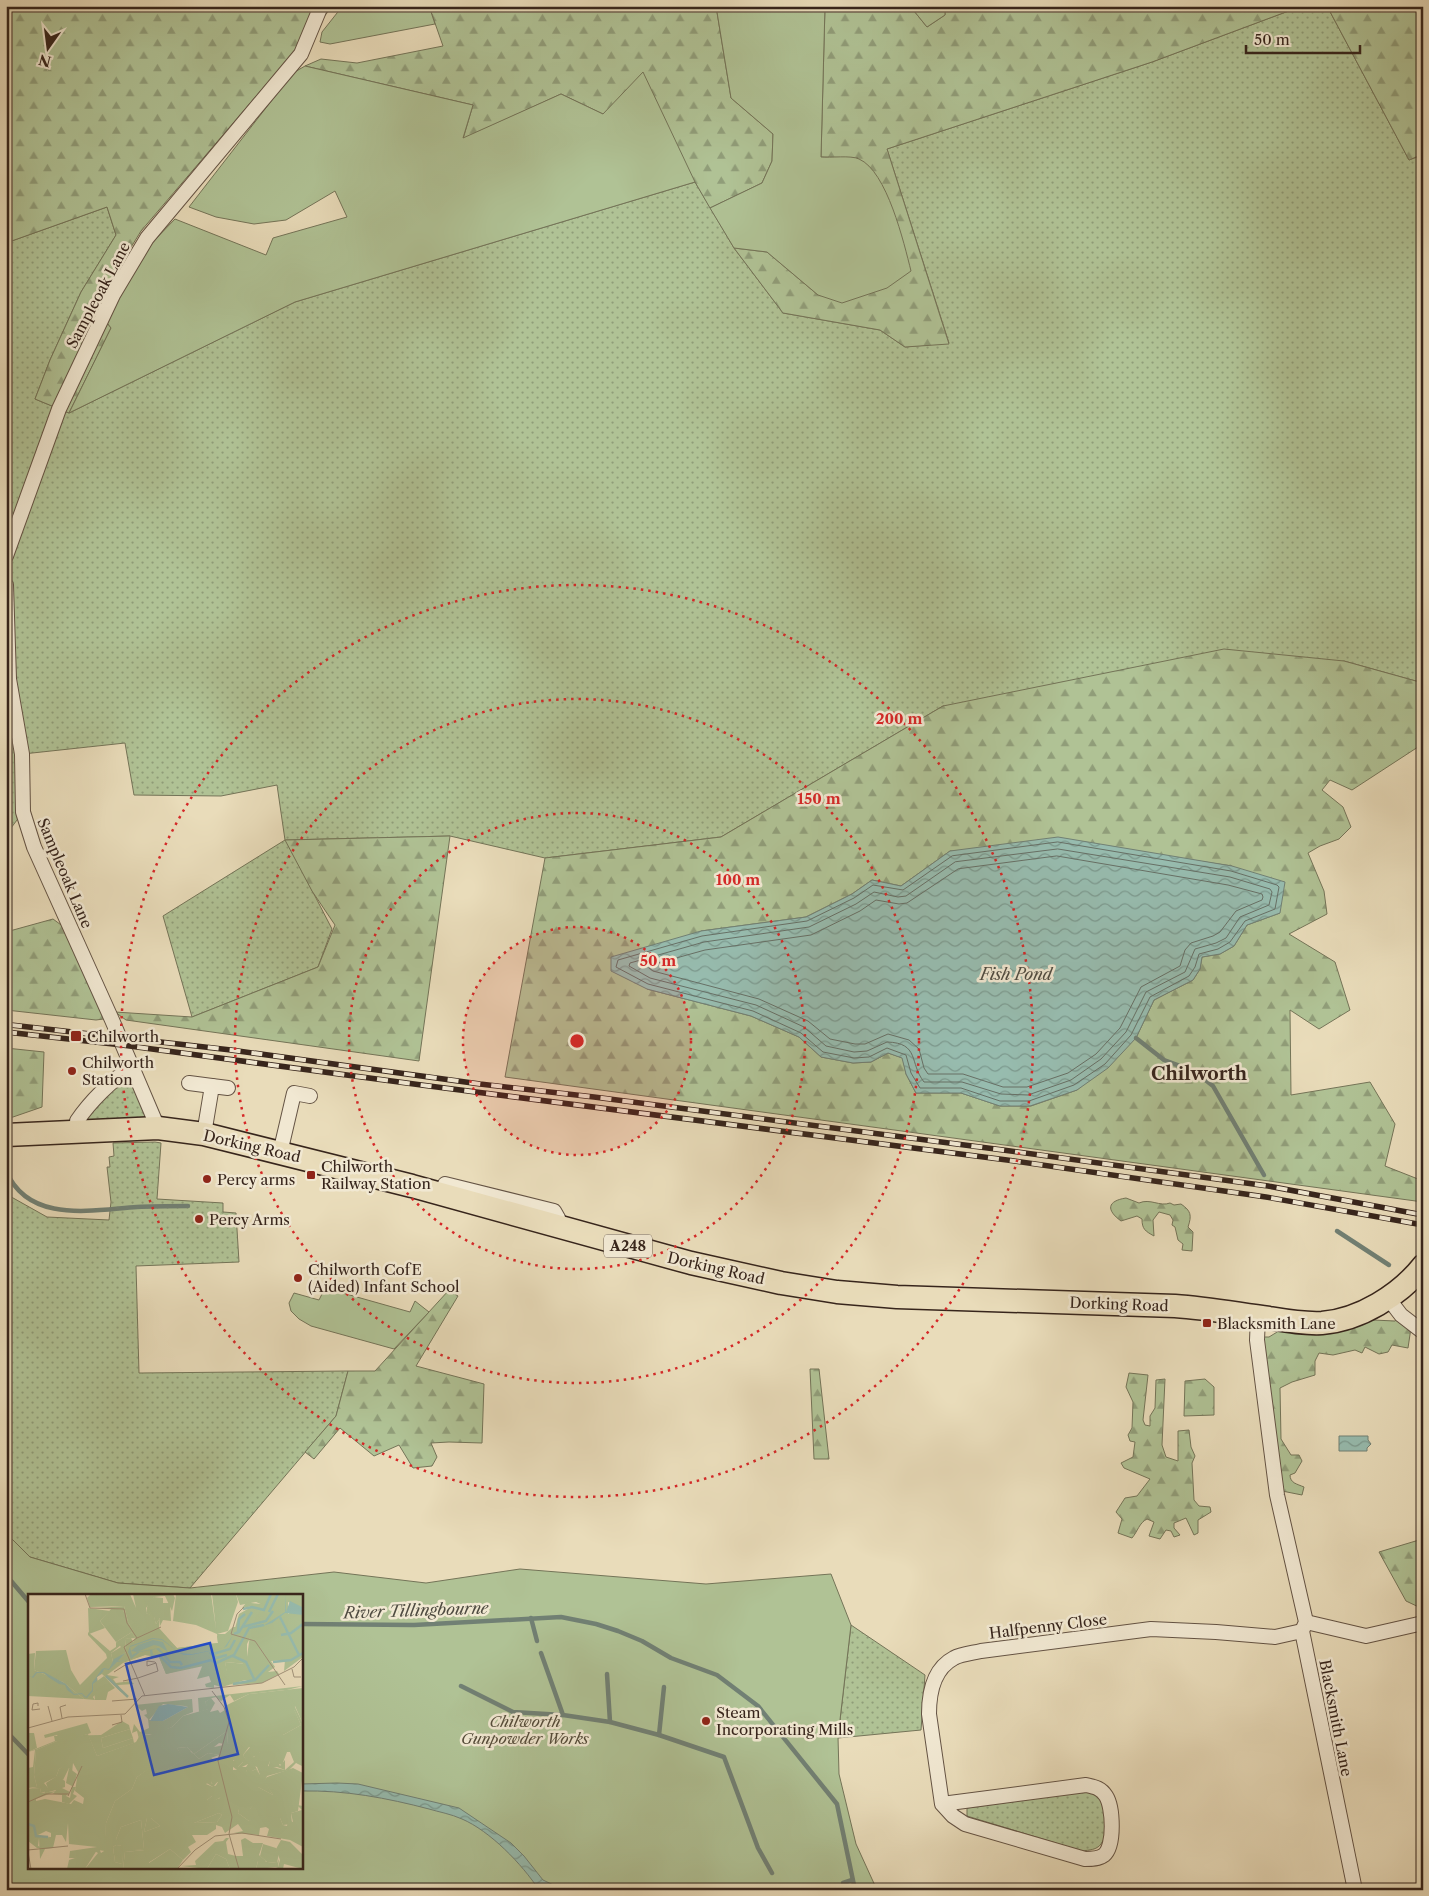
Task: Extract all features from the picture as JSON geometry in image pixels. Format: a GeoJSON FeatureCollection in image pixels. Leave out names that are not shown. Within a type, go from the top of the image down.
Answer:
{"type":"FeatureCollection","features":[{"type":"Feature","properties":{"kind":"main road","name":"Dorking Road"},"geometry":{"type":"LineString","coordinates":[[6,1135],[158,1128],[204,1134],[472,1197],[559,1227],[691,1263],[781,1283],[837,1292],[897,1297],[1175,1306],[1217,1310],[1293,1322],[1324,1323],[1358,1313],[1388,1298],[1423,1266]]}},
{"type":"Feature","properties":{"kind":"street","name":"Sampleoak Lane"},"geometry":{"type":"LineString","coordinates":[[6,556],[59,409],[113,295],[147,238],[301,54],[321,6]]}},
{"type":"Feature","properties":{"kind":"street","name":"Sampleoak Lane"},"geometry":{"type":"LineString","coordinates":[[6,584],[9,679],[22,754],[23,812],[34,847],[112,1020],[158,1128]]}},
{"type":"Feature","properties":{"kind":"street"},"geometry":{"type":"LineString","coordinates":[[78,1132],[77,1121],[82,1114],[115,1079],[132,1068]]}},
{"type":"Feature","properties":{"kind":"street"},"geometry":{"type":"LineString","coordinates":[[189,1083],[228,1088]]}},
{"type":"Feature","properties":{"kind":"street"},"geometry":{"type":"LineString","coordinates":[[204,1134],[212,1086]]}},
{"type":"Feature","properties":{"kind":"street"},"geometry":{"type":"LineString","coordinates":[[280,1153],[290,1093],[310,1096]]}},
{"type":"Feature","properties":{"kind":"street"},"geometry":{"type":"LineString","coordinates":[[408,1174],[472,1197]]}},
{"type":"Feature","properties":{"kind":"street"},"geometry":{"type":"LineString","coordinates":[[1388,1298],[1401,1315],[1423,1332]]}},
{"type":"Feature","properties":{"kind":"street","name":"Blacksmith Lane"},"geometry":{"type":"LineString","coordinates":[[1258,1317],[1257,1340],[1277,1495],[1304,1626],[1325,1752],[1355,1890]]}},
{"type":"Feature","properties":{"kind":"street"},"geometry":{"type":"LineString","coordinates":[[1304,1626],[1366,1636],[1423,1623]]}},
{"type":"Feature","properties":{"kind":"street","name":"Halfpenny Close"},"geometry":{"type":"LineString","coordinates":[[942,1804],[928,1714],[929,1700],[933,1684],[940,1669],[954,1658],[981,1651],[1151,1629],[1275,1637],[1304,1626]]}},
{"type":"Feature","properties":{"kind":"street"},"geometry":{"type":"LineString","coordinates":[[1086,1785],[1098,1788],[1106,1795],[1109,1802],[1112,1833],[1110,1846],[1104,1855],[1096,1859],[1085,1859],[964,1824],[942,1804],[1086,1785]]}},
{"type":"Feature","properties":{"kind":"green space"},"geometry":{"type":"Polygon","coordinates":[[[6,6],[333,6],[141,231],[96,308],[111,328],[69,413],[35,399],[50,360],[81,292],[116,235],[107,207],[6,243],[6,6]]]}},
{"type":"Feature","properties":{"kind":"green space"},"geometry":{"type":"Polygon","coordinates":[[[340,6],[429,6],[435,24],[330,44],[320,42],[322,32],[341,8],[340,6]]]}},
{"type":"Feature","properties":{"kind":"green space"},"geometry":{"type":"Polygon","coordinates":[[[429,6],[716,6],[731,98],[773,134],[772,161],[762,183],[710,208],[695,182],[603,114],[561,94],[463,139],[473,105],[305,66],[321,59],[357,63],[443,46],[429,6]]]}},
{"type":"Feature","properties":{"kind":"green space"},"geometry":{"type":"Polygon","coordinates":[[[716,6],[825,6],[821,157],[851,157],[859,159],[869,166],[886,192],[899,226],[911,271],[887,288],[842,303],[818,295],[767,252],[734,248],[710,208],[762,183],[772,161],[773,134],[731,98],[716,6]]]}},
{"type":"Feature","properties":{"kind":"green space"},"geometry":{"type":"Polygon","coordinates":[[[825,6],[910,6],[927,27],[945,15],[945,6],[1302,6],[1152,62],[887,149],[949,344],[905,347],[880,330],[783,313],[734,248],[767,252],[818,295],[858,158],[821,157],[825,6]]]}},
{"type":"Feature","properties":{"kind":"green space"},"geometry":{"type":"Polygon","coordinates":[[[910,6],[945,6],[945,15],[927,27],[910,6]]]}},
{"type":"Feature","properties":{"kind":"green space"},"geometry":{"type":"Polygon","coordinates":[[[1302,6],[1327,6],[1409,160],[1423,155],[1423,683],[1344,661],[943,706],[721,837],[545,858],[450,836],[286,840],[332,929],[318,967],[192,1017],[163,916],[285,840],[277,785],[221,796],[134,795],[125,743],[23,754],[23,812],[11,828],[6,829],[6,243],[107,207],[116,235],[81,292],[50,360],[35,399],[69,413],[295,302],[695,182],[734,248],[783,313],[880,330],[905,347],[949,343],[887,149],[1152,62],[1302,6]]]}},
{"type":"Feature","properties":{"kind":"green space"},"geometry":{"type":"Polygon","coordinates":[[[1327,6],[1423,6],[1423,154],[1409,160],[1327,6]]]}},
{"type":"Feature","properties":{"kind":"green space"},"geometry":{"type":"Polygon","coordinates":[[[305,66],[473,105],[463,138],[561,94],[603,114],[643,72],[695,182],[295,302],[69,413],[111,328],[105,320],[146,249],[175,219],[266,255],[273,238],[347,217],[335,191],[286,220],[254,224],[216,217],[189,207],[293,73],[305,66]]]}},
{"type":"Feature","properties":{"kind":"green space"},"geometry":{"type":"Polygon","coordinates":[[[1224,649],[1344,661],[1423,683],[1423,749],[1418,747],[1352,790],[1330,780],[1322,790],[1343,807],[1351,827],[1339,839],[1308,853],[1324,891],[1327,914],[1289,934],[1335,962],[1350,1010],[1319,1029],[1290,1010],[1291,1095],[1370,1082],[1395,1124],[1385,1166],[1423,1181],[1423,1202],[505,1077],[545,858],[721,837],[943,706],[1224,649]],[[950,851],[901,886],[872,880],[852,894],[806,917],[701,931],[647,989],[751,1016],[799,1037],[821,1057],[853,1063],[871,1062],[888,1053],[903,1058],[906,1074],[916,1093],[961,1093],[1000,1106],[1031,1106],[1077,1090],[1136,1038],[1154,1000],[1193,980],[1200,969],[1202,957],[1220,954],[1234,946],[1247,925],[1280,913],[1232,866],[1171,857],[950,851]]]}},
{"type":"Feature","properties":{"kind":"green space"},"geometry":{"type":"Polygon","coordinates":[[[450,836],[419,1061],[126,1020],[115,1012],[192,1017],[318,967],[335,925],[312,891],[285,840],[450,836]]]}},
{"type":"Feature","properties":{"kind":"green space"},"geometry":{"type":"Polygon","coordinates":[[[53,919],[72,933],[111,1018],[96,1020],[6,1010],[6,932],[53,919]]]}},
{"type":"Feature","properties":{"kind":"green space"},"geometry":{"type":"Polygon","coordinates":[[[6,1048],[44,1052],[42,1107],[6,1118],[6,1048]]]}},
{"type":"Feature","properties":{"kind":"green space"},"geometry":{"type":"Polygon","coordinates":[[[126,1071],[158,1128],[78,1131],[81,1114],[126,1071]]]}},
{"type":"Feature","properties":{"kind":"green space"},"geometry":{"type":"Polygon","coordinates":[[[113,1143],[161,1143],[157,1199],[223,1203],[223,1212],[236,1213],[239,1262],[136,1266],[139,1373],[348,1371],[336,1416],[190,1588],[118,1583],[30,1557],[6,1533],[6,1194],[47,1217],[109,1220],[111,1202],[107,1167],[110,1167],[109,1157],[114,1156],[113,1143]]]}},
{"type":"Feature","properties":{"kind":"green space"},"geometry":{"type":"Polygon","coordinates":[[[1126,1198],[1139,1203],[1147,1201],[1162,1204],[1181,1204],[1190,1214],[1188,1227],[1193,1232],[1192,1251],[1182,1250],[1183,1244],[1178,1240],[1170,1215],[1159,1212],[1153,1220],[1154,1236],[1148,1233],[1142,1219],[1137,1216],[1121,1221],[1116,1217],[1111,1210],[1112,1204],[1115,1201],[1126,1198]]]}},
{"type":"Feature","properties":{"kind":"green space"},"geometry":{"type":"Polygon","coordinates":[[[325,1288],[410,1312],[415,1301],[429,1312],[394,1349],[311,1326],[299,1319],[291,1311],[289,1303],[294,1293],[319,1300],[325,1288]]]}},
{"type":"Feature","properties":{"kind":"green space"},"geometry":{"type":"Polygon","coordinates":[[[449,1290],[458,1296],[416,1366],[484,1384],[482,1443],[431,1443],[437,1457],[432,1466],[413,1468],[399,1445],[374,1456],[340,1428],[314,1459],[305,1452],[336,1416],[348,1371],[375,1371],[449,1290]]]}},
{"type":"Feature","properties":{"kind":"green space"},"geometry":{"type":"Polygon","coordinates":[[[1400,1315],[1412,1321],[1408,1348],[1392,1345],[1388,1352],[1379,1354],[1365,1347],[1362,1353],[1355,1350],[1333,1355],[1319,1353],[1315,1361],[1315,1375],[1280,1388],[1281,1439],[1291,1455],[1299,1455],[1302,1461],[1295,1473],[1290,1475],[1290,1478],[1294,1483],[1304,1487],[1302,1495],[1282,1491],[1261,1337],[1269,1337],[1282,1329],[1370,1318],[1373,1320],[1395,1321],[1400,1315]]]}},
{"type":"Feature","properties":{"kind":"green space"},"geometry":{"type":"Polygon","coordinates":[[[810,1369],[819,1369],[829,1459],[814,1459],[810,1369]]]}},
{"type":"Feature","properties":{"kind":"green space"},"geometry":{"type":"Polygon","coordinates":[[[1129,1373],[1148,1375],[1143,1420],[1145,1425],[1150,1426],[1150,1416],[1155,1408],[1156,1380],[1165,1379],[1162,1445],[1166,1457],[1178,1461],[1178,1431],[1189,1430],[1191,1447],[1195,1456],[1192,1463],[1194,1500],[1199,1506],[1210,1507],[1211,1512],[1198,1520],[1198,1533],[1194,1535],[1186,1518],[1174,1523],[1174,1528],[1180,1535],[1174,1537],[1171,1531],[1166,1530],[1160,1539],[1149,1536],[1154,1522],[1147,1519],[1140,1525],[1132,1538],[1118,1533],[1122,1519],[1116,1512],[1125,1498],[1137,1496],[1150,1479],[1124,1468],[1121,1463],[1133,1457],[1135,1442],[1130,1441],[1128,1435],[1132,1428],[1133,1402],[1126,1387],[1129,1373]]]}},
{"type":"Feature","properties":{"kind":"green space"},"geometry":{"type":"Polygon","coordinates":[[[1205,1379],[1214,1387],[1214,1415],[1184,1416],[1185,1381],[1205,1379]]]}},
{"type":"Feature","properties":{"kind":"green space","name":"Chilworth Gunpowder Works"},"geometry":{"type":"Polygon","coordinates":[[[6,1533],[30,1557],[118,1583],[190,1588],[334,1572],[426,1583],[520,1569],[706,1584],[831,1574],[851,1625],[838,1737],[839,1774],[856,1844],[877,1890],[6,1890],[6,1533]]]}},
{"type":"Feature","properties":{"kind":"green space"},"geometry":{"type":"Polygon","coordinates":[[[1419,1540],[1423,1549],[1423,1609],[1406,1601],[1379,1552],[1419,1540]]]}},
{"type":"Feature","properties":{"kind":"green space"},"geometry":{"type":"Polygon","coordinates":[[[851,1625],[925,1675],[921,1730],[838,1738],[851,1625]]]}},
{"type":"Feature","properties":{"kind":"green space"},"geometry":{"type":"Polygon","coordinates":[[[1089,1791],[1102,1801],[1106,1811],[1107,1823],[1104,1840],[1097,1847],[1090,1850],[1082,1851],[967,1816],[967,1808],[1089,1791]]]}},
{"type":"Feature","properties":{"kind":"water","name":"Fish Pond"},"geometry":{"type":"Polygon","coordinates":[[[1058,837],[1232,866],[1285,882],[1280,913],[1247,925],[1234,946],[1220,954],[1202,957],[1200,969],[1193,980],[1154,1000],[1136,1038],[1108,1068],[1077,1090],[1030,1106],[1000,1106],[961,1093],[916,1093],[906,1074],[902,1058],[888,1053],[871,1062],[853,1063],[821,1057],[799,1037],[751,1016],[647,989],[611,971],[611,957],[701,931],[806,917],[852,894],[872,880],[901,886],[950,851],[1058,837]]]}},
{"type":"Feature","properties":{"kind":"water"},"geometry":{"type":"Polygon","coordinates":[[[1339,1436],[1368,1436],[1371,1444],[1367,1451],[1339,1451],[1339,1436]]]}},
{"type":"Feature","properties":{"kind":"water"},"geometry":{"type":"Polygon","coordinates":[[[302,1784],[358,1784],[459,1808],[511,1843],[543,1880],[564,1890],[539,1890],[505,1849],[473,1824],[458,1817],[382,1798],[334,1792],[302,1791],[302,1784]]]}},
{"type":"Feature","properties":{"kind":"waterway"},"geometry":{"type":"LineString","coordinates":[[1136,1038],[1164,1060],[1194,1071],[1213,1086],[1264,1175]]}},
{"type":"Feature","properties":{"kind":"waterway"},"geometry":{"type":"LineString","coordinates":[[6,1171],[16,1188],[30,1199],[46,1206],[63,1210],[82,1211],[188,1206]]}},
{"type":"Feature","properties":{"kind":"waterway"},"geometry":{"type":"LineString","coordinates":[[1337,1231],[1389,1265]]}},
{"type":"Feature","properties":{"kind":"waterway","name":"River Tillingbourne"},"geometry":{"type":"LineString","coordinates":[[6,1575],[28,1601]]}},
{"type":"Feature","properties":{"kind":"waterway","name":"River Tillingbourne"},"geometry":{"type":"LineString","coordinates":[[302,1624],[414,1625],[561,1617],[596,1624],[618,1631],[642,1641],[671,1658],[717,1675],[758,1706],[837,1804],[855,1890]]}},
{"type":"Feature","properties":{"kind":"waterway","name":"River Tillingbourne"},"geometry":{"type":"LineString","coordinates":[[531,1618],[537,1641]]}},
{"type":"Feature","properties":{"kind":"waterway","name":"River Tillingbourne"},"geometry":{"type":"LineString","coordinates":[[541,1653],[563,1715],[610,1722],[659,1735],[724,1757],[758,1848],[772,1873]]}},
{"type":"Feature","properties":{"kind":"waterway","name":"River Tillingbourne"},"geometry":{"type":"LineString","coordinates":[[607,1674],[610,1722]]}},
{"type":"Feature","properties":{"kind":"waterway"},"geometry":{"type":"LineString","coordinates":[[461,1686],[513,1712],[563,1715]]}},
{"type":"Feature","properties":{"kind":"waterway","name":"River Tillingbourne"},"geometry":{"type":"LineString","coordinates":[[659,1735],[664,1687]]}},
{"type":"Feature","properties":{"kind":"waterway"},"geometry":{"type":"LineString","coordinates":[[6,1731],[28,1754]]}},
{"type":"Feature","properties":{"kind":"waterway"},"geometry":{"type":"LineString","coordinates":[[843,1883],[852,1880]]}},
{"type":"Feature","properties":{"kind":"railway"},"geometry":{"type":"LineString","coordinates":[[11,1025],[231,1050],[480,1084],[1003,1150],[1268,1186],[1423,1215]]}},
{"type":"Feature","properties":{"kind":"railway"},"geometry":{"type":"LineString","coordinates":[[6,1032],[122,1045],[1007,1160],[1266,1197],[1423,1225]]}},
{"type":"Feature","properties":{"kind":"place","name":"Chilworth"},"geometry":{"type":"Point","coordinates":[76,1036]}},
{"type":"Feature","properties":{"kind":"place","name":"Chilworth Station"},"geometry":{"type":"Point","coordinates":[72,1071]}},
{"type":"Feature","properties":{"kind":"place","name":"Chilworth Railway Station"},"geometry":{"type":"Point","coordinates":[311,1175]}},
{"type":"Feature","properties":{"kind":"place","name":"Percy arms"},"geometry":{"type":"Point","coordinates":[207,1179]}},
{"type":"Feature","properties":{"kind":"place","name":"Percy Arms"},"geometry":{"type":"Point","coordinates":[199,1219]}},
{"type":"Feature","properties":{"kind":"place","name":"Chilworth CofE (Aided) Infant School"},"geometry":{"type":"Point","coordinates":[298,1278]}},
{"type":"Feature","properties":{"kind":"place","name":"Blacksmith Lane"},"geometry":{"type":"Point","coordinates":[1207,1323]}},
{"type":"Feature","properties":{"kind":"place","name":"Steam Incorporating Mills"},"geometry":{"type":"Point","coordinates":[706,1721]}},
{"type":"Feature","properties":{"kind":"district","name":"Chilworth"},"geometry":{"type":"Point","coordinates":[1199,1074]}}]}
